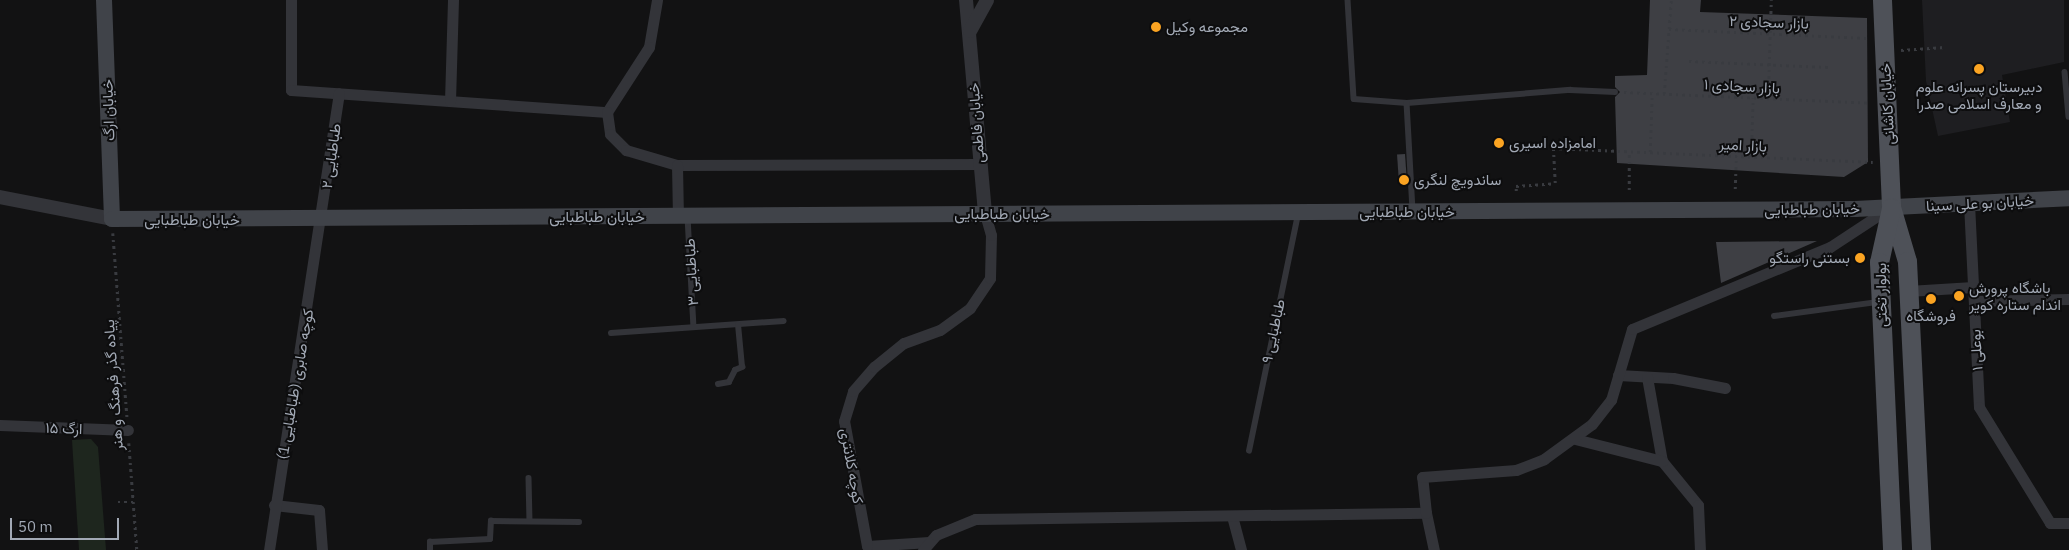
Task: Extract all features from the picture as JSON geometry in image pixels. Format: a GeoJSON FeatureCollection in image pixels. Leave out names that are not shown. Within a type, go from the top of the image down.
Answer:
{"type":"FeatureCollection","features":[{"type":"Feature","properties":{"kind":"main road","name":"خیابان ارگ"},"geometry":{"type":"LineString","coordinates":[[104,0],[112,219]]}},
{"type":"Feature","properties":{"kind":"main road","name":"خیابان کاشانی"},"geometry":{"type":"LineString","coordinates":[[1882,0],[1891,207]]}},
{"type":"Feature","properties":{"kind":"main road","name":"خیابان بو علی سینا"},"geometry":{"type":"LineString","coordinates":[[1891,207],[2069,198]]}},
{"type":"Feature","properties":{"kind":"main road","name":"خیابان طباطبایی"},"geometry":{"type":"LineString","coordinates":[[112,219],[187,221],[323,218],[1413,212],[1891,207]]}},
{"type":"Feature","properties":{"kind":"main road","name":"بولوار تختی"},"geometry":{"type":"LineString","coordinates":[[1891,207],[1907,260],[1921,550]]}},
{"type":"Feature","properties":{"kind":"main road","name":"بولوار تختی"},"geometry":{"type":"LineString","coordinates":[[1891,207],[1879,262],[1892,550]]}},
{"type":"Feature","properties":{"kind":"street"},"geometry":{"type":"LineString","coordinates":[[291,0],[291,90],[607,112]]}},
{"type":"Feature","properties":{"kind":"street"},"geometry":{"type":"LineString","coordinates":[[450,101],[452,0]]}},
{"type":"Feature","properties":{"kind":"street"},"geometry":{"type":"LineString","coordinates":[[657,0],[648,47],[607,112],[610,134],[616,144],[677,166],[979,164]]}},
{"type":"Feature","properties":{"kind":"street","name":"خیابان فاطمی"},"geometry":{"type":"LineString","coordinates":[[966,0],[970,31],[979,164],[985,214]]}},
{"type":"Feature","properties":{"kind":"street"},"geometry":{"type":"LineString","coordinates":[[970,31],[987,0]]}},
{"type":"Feature","properties":{"kind":"street","name":"طباطبایی ۲"},"geometry":{"type":"LineString","coordinates":[[323,218],[339,93]]}},
{"type":"Feature","properties":{"kind":"street"},"geometry":{"type":"LineString","coordinates":[[677,166],[683,216]]}},
{"type":"Feature","properties":{"kind":"street"},"geometry":{"type":"LineString","coordinates":[[0,198],[112,219]]}},
{"type":"Feature","properties":{"kind":"street","name":"بوعلی ۱"},"geometry":{"type":"LineString","coordinates":[[1969,203],[1979,407],[2050,523],[2069,523]]}},
{"type":"Feature","properties":{"kind":"street"},"geometry":{"type":"LineString","coordinates":[[1434,550],[1426,513],[1422,477],[1516,470],[1544,459],[1575,439],[1611,400],[1632,329],[1830,247],[1891,207]]}},
{"type":"Feature","properties":{"kind":"street","name":"کوچه کلانتری"},"geometry":{"type":"LineString","coordinates":[[926,546],[867,546],[844,421],[853,390],[874,367],[904,343],[940,330],[975,300],[990,278],[991,235],[985,214]]}},
{"type":"Feature","properties":{"kind":"street","name":"کوچه صابری (طباطبایی 1)"},"geometry":{"type":"LineString","coordinates":[[269,550],[274,506],[323,218]]}},
{"type":"Feature","properties":{"kind":"street"},"geometry":{"type":"LineString","coordinates":[[1908,291],[1973,287]]}},
{"type":"Feature","properties":{"kind":"street"},"geometry":{"type":"LineString","coordinates":[[1974,301],[2069,299]]}},
{"type":"Feature","properties":{"kind":"street"},"geometry":{"type":"LineString","coordinates":[[1618,375],[1647,377],[1725,388]]}},
{"type":"Feature","properties":{"kind":"street"},"geometry":{"type":"LineString","coordinates":[[1647,377],[1662,461],[1698,505],[1700,550]]}},
{"type":"Feature","properties":{"kind":"street","name":"ارگ ۱۵"},"geometry":{"type":"LineString","coordinates":[[0,426],[128,430]]}},
{"type":"Feature","properties":{"kind":"street"},"geometry":{"type":"LineString","coordinates":[[1575,439],[1662,461]]}},
{"type":"Feature","properties":{"kind":"street"},"geometry":{"type":"LineString","coordinates":[[274,506],[320,510],[322,550]]}},
{"type":"Feature","properties":{"kind":"street"},"geometry":{"type":"LineString","coordinates":[[926,546],[954,525],[975,519],[1426,513]]}},
{"type":"Feature","properties":{"kind":"street"},"geometry":{"type":"LineString","coordinates":[[1232,516],[1241,550]]}},
{"type":"Feature","properties":{"kind":"lane"},"geometry":{"type":"LineString","coordinates":[[1348,0],[1354,99],[1408,103],[1570,90],[1615,92]]}},
{"type":"Feature","properties":{"kind":"lane"},"geometry":{"type":"LineString","coordinates":[[2065,72],[2069,118]]}},
{"type":"Feature","properties":{"kind":"lane"},"geometry":{"type":"LineString","coordinates":[[1408,103],[1413,212]]}},
{"type":"Feature","properties":{"kind":"lane","name":"طباطبایی ۹"},"geometry":{"type":"LineString","coordinates":[[1249,451],[1298,212]]}},
{"type":"Feature","properties":{"kind":"lane","name":"طباطبایی ۳"},"geometry":{"type":"LineString","coordinates":[[683,216],[694,327]]}},
{"type":"Feature","properties":{"kind":"lane"},"geometry":{"type":"LineString","coordinates":[[1774,316],[1881,302]]}},
{"type":"Feature","properties":{"kind":"lane"},"geometry":{"type":"LineString","coordinates":[[611,333],[784,322]]}},
{"type":"Feature","properties":{"kind":"lane"},"geometry":{"type":"LineString","coordinates":[[718,384],[729,382],[735,370],[742,367],[738,324]]}},
{"type":"Feature","properties":{"kind":"lane"},"geometry":{"type":"LineString","coordinates":[[529,478],[530,521]]}},
{"type":"Feature","properties":{"kind":"lane"},"geometry":{"type":"LineString","coordinates":[[430,550],[430,542],[490,539],[491,521],[579,522]]}},
{"type":"Feature","properties":{"kind":"path"},"geometry":{"type":"LineString","coordinates":[[1664,94],[1671,0]]}},
{"type":"Feature","properties":{"kind":"path"},"geometry":{"type":"LineString","coordinates":[[1768,98],[1771,0]]}},
{"type":"Feature","properties":{"kind":"path","name":"بازار سجادی ۲"},"geometry":{"type":"LineString","coordinates":[[1669,29],[1867,38]]}},
{"type":"Feature","properties":{"kind":"path"},"geometry":{"type":"LineString","coordinates":[[1900,50],[1945,47]]}},
{"type":"Feature","properties":{"kind":"path"},"geometry":{"type":"LineString","coordinates":[[1689,61],[1829,67]]}},
{"type":"Feature","properties":{"kind":"path","name":"بازار سجادی ۱"},"geometry":{"type":"LineString","coordinates":[[1615,92],[1868,102]]}},
{"type":"Feature","properties":{"kind":"path"},"geometry":{"type":"LineString","coordinates":[[1650,152],[1652,93]]}},
{"type":"Feature","properties":{"kind":"path"},"geometry":{"type":"LineString","coordinates":[[1751,157],[1753,98]]}},
{"type":"Feature","properties":{"kind":"path","name":"بازار امیر"},"geometry":{"type":"LineString","coordinates":[[1516,190],[1516,186],[1554,183],[1553,148],[1868,162]]}},
{"type":"Feature","properties":{"kind":"path"},"geometry":{"type":"LineString","coordinates":[[1629,151],[1629,190]]}},
{"type":"Feature","properties":{"kind":"path"},"geometry":{"type":"LineString","coordinates":[[1735,189],[1736,156]]}},
{"type":"Feature","properties":{"kind":"path","name":"پیاده گذر فرهنگ و هنر"},"geometry":{"type":"LineString","coordinates":[[112,219],[137,550]]}},
{"type":"Feature","properties":{"kind":"path"},"geometry":{"type":"LineString","coordinates":[[118,502],[133,502]]}},
{"type":"Feature","properties":{"kind":"shaded area","name":"دبیرستان پسرانه علوم و معارف اسلامی صدرا"},"geometry":{"type":"Polygon","coordinates":[[[1922,0],[2064,0],[2064,62],[2002,75],[2010,122],[1938,136],[1926,81],[1922,0]]]}},
{"type":"Feature","properties":{"kind":"shaded area"},"geometry":{"type":"Polygon","coordinates":[[[91,439],[98,447],[106,550],[79,550],[72,440],[91,439]]]}},
{"type":"Feature","properties":{"kind":"building"},"geometry":{"type":"Polygon","coordinates":[[[1650,0],[1701,0],[1700,12],[1867,18],[1868,162],[1844,177],[1617,163],[1615,97],[1620,92],[1615,87],[1615,76],[1647,75],[1650,0]]]}},
{"type":"Feature","properties":{"kind":"building"},"geometry":{"type":"Polygon","coordinates":[[[1405,154],[1407,184],[1399,184],[1397,155],[1405,154]]]}},
{"type":"Feature","properties":{"kind":"building"},"geometry":{"type":"Polygon","coordinates":[[[1817,241],[1721,283],[1716,242],[1817,241]]]}},
{"type":"Feature","properties":{"kind":"place","name":"مجموعه وکیل"},"geometry":{"type":"Point","coordinates":[1156,27]}},
{"type":"Feature","properties":{"kind":"place","name":"دبیرستان پسرانه علوم و معارف اسلامی صدرا"},"geometry":{"type":"Point","coordinates":[1979,69]}},
{"type":"Feature","properties":{"kind":"place","name":"امامزاده اسیری"},"geometry":{"type":"Point","coordinates":[1499,143]}},
{"type":"Feature","properties":{"kind":"place","name":"ساندویچ لنگری"},"geometry":{"type":"Point","coordinates":[1404,180]}},
{"type":"Feature","properties":{"kind":"place","name":"بستنی راستگو"},"geometry":{"type":"Point","coordinates":[1860,258]}},
{"type":"Feature","properties":{"kind":"place","name":"باشگاه پرورش اندام ستاره کویر"},"geometry":{"type":"Point","coordinates":[1959,296]}},
{"type":"Feature","properties":{"kind":"place","name":"فروشگاه"},"geometry":{"type":"Point","coordinates":[1931,299]}}]}
